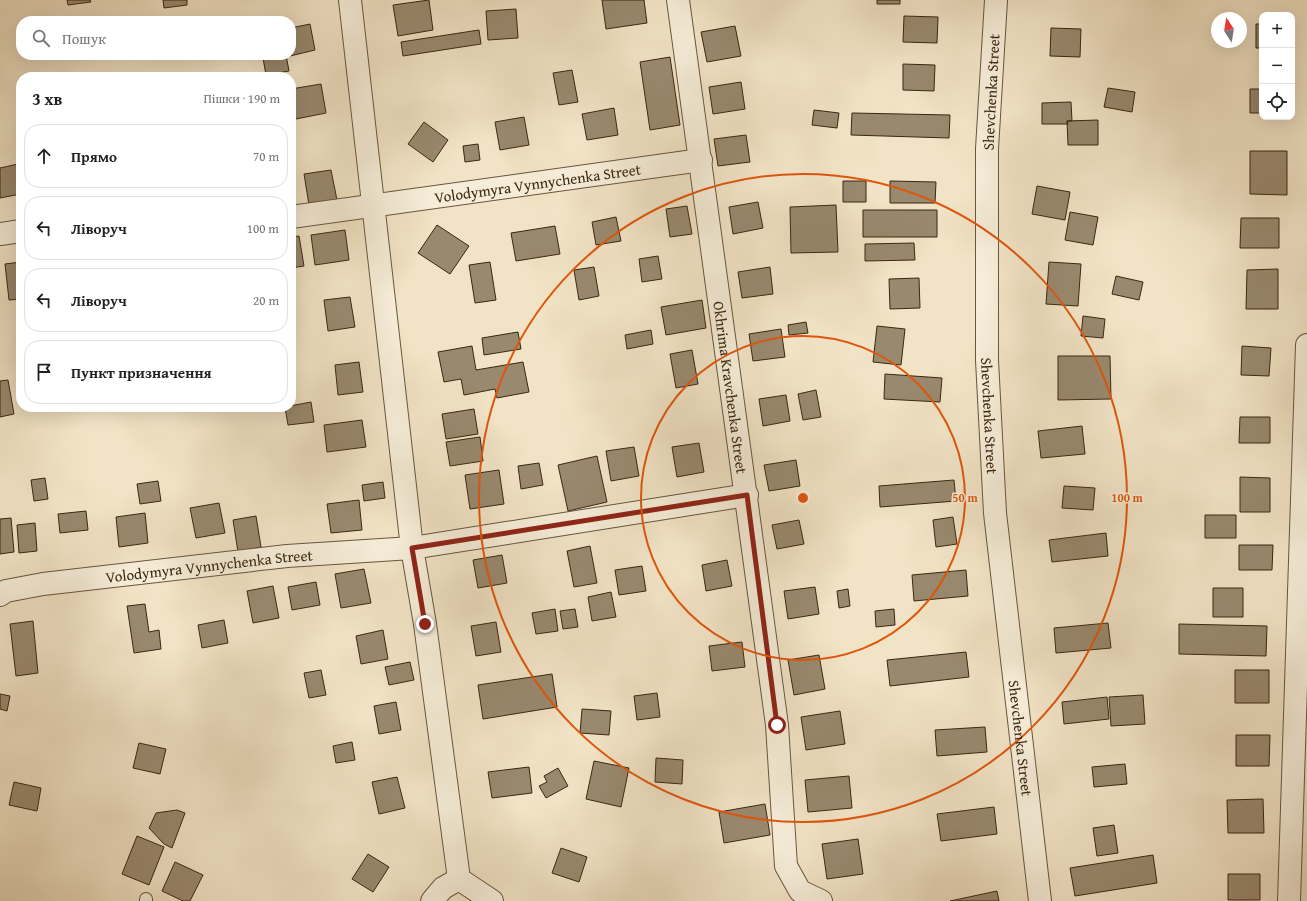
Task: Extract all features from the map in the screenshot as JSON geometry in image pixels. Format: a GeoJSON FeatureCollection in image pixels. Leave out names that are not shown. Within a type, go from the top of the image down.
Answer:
{"type":"FeatureCollection","features":[{"type":"Feature","properties":{"kind":"street"},"geometry":{"type":"LineString","coordinates":[[350,0],[412,548],[425,624],[459,879],[492,901]]}},
{"type":"Feature","properties":{"kind":"street","name":"Okhrima Kravchenka Street"},"geometry":{"type":"LineString","coordinates":[[678,0],[747,495],[777,725],[786,866],[800,892],[821,901]]}},
{"type":"Feature","properties":{"kind":"street","name":"Shevchenka Street"},"geometry":{"type":"LineString","coordinates":[[996,0],[987,149],[987,360],[996,512],[1040,901]]}},
{"type":"Feature","properties":{"kind":"street","name":"Volodymyra Vynnychenka Street"},"geometry":{"type":"LineString","coordinates":[[296,216],[374,204],[700,160]]}},
{"type":"Feature","properties":{"kind":"street"},"geometry":{"type":"LineString","coordinates":[[0,234],[16,232]]}},
{"type":"Feature","properties":{"kind":"street"},"geometry":{"type":"LineString","coordinates":[[1289,901],[1307,345]]}},
{"type":"Feature","properties":{"kind":"street","name":"Volodymyra Vynnychenka Street"},"geometry":{"type":"LineString","coordinates":[[3,593],[44,584],[287,556],[412,548],[747,495]]}},
{"type":"Feature","properties":{"kind":"street"},"geometry":{"type":"LineString","coordinates":[[432,901],[443,888],[459,879]]}},
{"type":"Feature","properties":{"kind":"building"},"geometry":{"type":"Polygon","coordinates":[[[67,0],[90,0],[91,2],[68,5],[67,0]]]}},
{"type":"Feature","properties":{"kind":"building"},"geometry":{"type":"Polygon","coordinates":[[[163,0],[187,0],[187,5],[164,8],[163,0]]]}},
{"type":"Feature","properties":{"kind":"building"},"geometry":{"type":"Polygon","coordinates":[[[429,0],[433,30],[398,36],[393,5],[429,0]]]}},
{"type":"Feature","properties":{"kind":"building"},"geometry":{"type":"Polygon","coordinates":[[[602,0],[644,0],[647,23],[606,29],[602,0]]]}},
{"type":"Feature","properties":{"kind":"building"},"geometry":{"type":"Polygon","coordinates":[[[877,0],[900,0],[900,4],[877,4],[877,0]]]}},
{"type":"Feature","properties":{"kind":"building"},"geometry":{"type":"Polygon","coordinates":[[[516,9],[518,38],[488,40],[486,11],[516,9]]]}},
{"type":"Feature","properties":{"kind":"building"},"geometry":{"type":"Polygon","coordinates":[[[904,16],[938,17],[937,43],[903,42],[904,16]]]}},
{"type":"Feature","properties":{"kind":"building"},"geometry":{"type":"Polygon","coordinates":[[[310,24],[315,50],[296,55],[296,27],[310,24]]]}},
{"type":"Feature","properties":{"kind":"building"},"geometry":{"type":"Polygon","coordinates":[[[1256,24],[1259,24],[1259,48],[1256,48],[1256,24]]]}},
{"type":"Feature","properties":{"kind":"building"},"geometry":{"type":"Polygon","coordinates":[[[735,26],[741,56],[707,62],[701,32],[735,26]]]}},
{"type":"Feature","properties":{"kind":"building"},"geometry":{"type":"Polygon","coordinates":[[[1051,28],[1081,29],[1080,57],[1050,56],[1051,28]]]}},
{"type":"Feature","properties":{"kind":"building"},"geometry":{"type":"Polygon","coordinates":[[[479,30],[481,44],[403,56],[401,42],[479,30]]]}},
{"type":"Feature","properties":{"kind":"building"},"geometry":{"type":"Polygon","coordinates":[[[670,57],[680,125],[650,130],[640,62],[670,57]]]}},
{"type":"Feature","properties":{"kind":"building"},"geometry":{"type":"Polygon","coordinates":[[[263,60],[287,60],[289,71],[265,72],[263,60]]]}},
{"type":"Feature","properties":{"kind":"building"},"geometry":{"type":"Polygon","coordinates":[[[903,64],[935,65],[934,91],[903,90],[903,64]]]}},
{"type":"Feature","properties":{"kind":"building"},"geometry":{"type":"Polygon","coordinates":[[[572,70],[578,102],[559,105],[553,73],[572,70]]]}},
{"type":"Feature","properties":{"kind":"building"},"geometry":{"type":"Polygon","coordinates":[[[741,82],[745,109],[713,114],[709,87],[741,82]]]}},
{"type":"Feature","properties":{"kind":"building"},"geometry":{"type":"Polygon","coordinates":[[[321,84],[326,113],[296,119],[296,88],[321,84]]]}},
{"type":"Feature","properties":{"kind":"building"},"geometry":{"type":"Polygon","coordinates":[[[1108,88],[1135,92],[1132,112],[1104,107],[1108,88]]]}},
{"type":"Feature","properties":{"kind":"building"},"geometry":{"type":"Polygon","coordinates":[[[1250,89],[1259,89],[1259,113],[1250,113],[1250,89]]]}},
{"type":"Feature","properties":{"kind":"building"},"geometry":{"type":"Polygon","coordinates":[[[1071,102],[1072,121],[1067,121],[1068,124],[1042,124],[1042,103],[1071,102]]]}},
{"type":"Feature","properties":{"kind":"building"},"geometry":{"type":"Polygon","coordinates":[[[614,108],[618,135],[587,140],[582,114],[614,108]]]}},
{"type":"Feature","properties":{"kind":"building"},"geometry":{"type":"Polygon","coordinates":[[[814,110],[839,113],[837,128],[812,125],[814,110]]]}},
{"type":"Feature","properties":{"kind":"building"},"geometry":{"type":"Polygon","coordinates":[[[852,113],[950,115],[949,138],[851,135],[852,113]]]}},
{"type":"Feature","properties":{"kind":"building"},"geometry":{"type":"Polygon","coordinates":[[[524,117],[529,145],[500,150],[495,122],[524,117]]]}},
{"type":"Feature","properties":{"kind":"building"},"geometry":{"type":"Polygon","coordinates":[[[1098,120],[1098,145],[1068,145],[1067,121],[1098,120]]]}},
{"type":"Feature","properties":{"kind":"building"},"geometry":{"type":"Polygon","coordinates":[[[424,122],[448,140],[433,162],[408,144],[424,122]]]}},
{"type":"Feature","properties":{"kind":"building"},"geometry":{"type":"Polygon","coordinates":[[[746,135],[750,162],[718,166],[714,139],[746,135]]]}},
{"type":"Feature","properties":{"kind":"building"},"geometry":{"type":"Polygon","coordinates":[[[478,144],[480,160],[465,162],[463,146],[478,144]]]}},
{"type":"Feature","properties":{"kind":"building"},"geometry":{"type":"Polygon","coordinates":[[[1250,151],[1287,151],[1287,195],[1250,194],[1250,151]]]}},
{"type":"Feature","properties":{"kind":"building"},"geometry":{"type":"Polygon","coordinates":[[[16,164],[16,195],[0,198],[0,168],[16,164]]]}},
{"type":"Feature","properties":{"kind":"building"},"geometry":{"type":"Polygon","coordinates":[[[331,170],[337,200],[309,205],[304,174],[331,170]]]}},
{"type":"Feature","properties":{"kind":"building"},"geometry":{"type":"Polygon","coordinates":[[[843,181],[866,181],[866,202],[843,202],[843,181]]]}},
{"type":"Feature","properties":{"kind":"building"},"geometry":{"type":"Polygon","coordinates":[[[890,181],[936,182],[935,203],[890,203],[890,181]]]}},
{"type":"Feature","properties":{"kind":"building"},"geometry":{"type":"Polygon","coordinates":[[[1037,186],[1070,192],[1065,220],[1032,214],[1037,186]]]}},
{"type":"Feature","properties":{"kind":"building"},"geometry":{"type":"Polygon","coordinates":[[[758,202],[763,228],[733,234],[729,207],[758,202]]]}},
{"type":"Feature","properties":{"kind":"building"},"geometry":{"type":"Polygon","coordinates":[[[836,205],[838,252],[791,253],[790,207],[836,205]]]}},
{"type":"Feature","properties":{"kind":"building"},"geometry":{"type":"Polygon","coordinates":[[[687,206],[692,234],[670,237],[666,209],[687,206]]]}},
{"type":"Feature","properties":{"kind":"building"},"geometry":{"type":"Polygon","coordinates":[[[863,210],[937,210],[937,237],[863,237],[863,210]]]}},
{"type":"Feature","properties":{"kind":"building"},"geometry":{"type":"Polygon","coordinates":[[[1070,212],[1098,217],[1093,245],[1065,240],[1070,212]]]}},
{"type":"Feature","properties":{"kind":"building"},"geometry":{"type":"Polygon","coordinates":[[[616,217],[621,241],[596,245],[592,222],[616,217]]]}},
{"type":"Feature","properties":{"kind":"building"},"geometry":{"type":"Polygon","coordinates":[[[1241,218],[1279,218],[1279,248],[1240,248],[1241,218]]]}},
{"type":"Feature","properties":{"kind":"building"},"geometry":{"type":"Polygon","coordinates":[[[437,225],[469,246],[450,274],[418,253],[437,225]]]}},
{"type":"Feature","properties":{"kind":"building"},"geometry":{"type":"Polygon","coordinates":[[[555,226],[560,254],[516,261],[511,233],[555,226]]]}},
{"type":"Feature","properties":{"kind":"building"},"geometry":{"type":"Polygon","coordinates":[[[345,230],[349,260],[315,265],[311,235],[345,230]]]}},
{"type":"Feature","properties":{"kind":"building"},"geometry":{"type":"Polygon","coordinates":[[[296,236],[299,236],[304,266],[296,267],[296,236]]]}},
{"type":"Feature","properties":{"kind":"building"},"geometry":{"type":"Polygon","coordinates":[[[914,243],[915,260],[865,261],[865,244],[914,243]]]}},
{"type":"Feature","properties":{"kind":"building"},"geometry":{"type":"Polygon","coordinates":[[[658,256],[662,279],[642,282],[639,259],[658,256]]]}},
{"type":"Feature","properties":{"kind":"building"},"geometry":{"type":"Polygon","coordinates":[[[490,262],[496,300],[475,303],[469,265],[490,262]]]}},
{"type":"Feature","properties":{"kind":"building"},"geometry":{"type":"Polygon","coordinates":[[[1049,262],[1081,264],[1078,306],[1046,304],[1049,262]]]}},
{"type":"Feature","properties":{"kind":"building"},"geometry":{"type":"Polygon","coordinates":[[[16,263],[16,299],[9,300],[5,264],[16,263]]]}},
{"type":"Feature","properties":{"kind":"building"},"geometry":{"type":"Polygon","coordinates":[[[594,267],[599,296],[579,300],[574,270],[594,267]]]}},
{"type":"Feature","properties":{"kind":"building"},"geometry":{"type":"Polygon","coordinates":[[[770,267],[773,294],[742,298],[738,272],[770,267]]]}},
{"type":"Feature","properties":{"kind":"building"},"geometry":{"type":"Polygon","coordinates":[[[1278,269],[1278,309],[1246,309],[1247,270],[1278,269]]]}},
{"type":"Feature","properties":{"kind":"building"},"geometry":{"type":"Polygon","coordinates":[[[1116,276],[1143,282],[1139,300],[1112,294],[1116,276]]]}},
{"type":"Feature","properties":{"kind":"building"},"geometry":{"type":"Polygon","coordinates":[[[919,278],[920,308],[890,309],[889,279],[919,278]]]}},
{"type":"Feature","properties":{"kind":"building"},"geometry":{"type":"Polygon","coordinates":[[[350,297],[355,327],[328,331],[324,300],[350,297]]]}},
{"type":"Feature","properties":{"kind":"building"},"geometry":{"type":"Polygon","coordinates":[[[702,300],[706,328],[666,335],[661,307],[702,300]]]}},
{"type":"Feature","properties":{"kind":"building"},"geometry":{"type":"Polygon","coordinates":[[[1083,316],[1105,319],[1103,338],[1081,336],[1083,316]]]}},
{"type":"Feature","properties":{"kind":"building"},"geometry":{"type":"Polygon","coordinates":[[[806,322],[808,333],[789,335],[788,325],[806,322]]]}},
{"type":"Feature","properties":{"kind":"building"},"geometry":{"type":"Polygon","coordinates":[[[877,326],[905,329],[901,365],[873,362],[877,326]]]}},
{"type":"Feature","properties":{"kind":"building"},"geometry":{"type":"Polygon","coordinates":[[[781,329],[785,357],[753,361],[749,334],[781,329]]]}},
{"type":"Feature","properties":{"kind":"building"},"geometry":{"type":"Polygon","coordinates":[[[651,330],[653,344],[627,349],[625,335],[651,330]]]}},
{"type":"Feature","properties":{"kind":"building"},"geometry":{"type":"Polygon","coordinates":[[[518,332],[521,349],[484,355],[482,338],[518,332]]]}},
{"type":"Feature","properties":{"kind":"building"},"geometry":{"type":"Polygon","coordinates":[[[472,346],[476,370],[523,362],[529,392],[497,398],[495,389],[464,395],[461,379],[444,382],[438,352],[472,346]]]}},
{"type":"Feature","properties":{"kind":"building"},"geometry":{"type":"Polygon","coordinates":[[[1242,346],[1271,348],[1269,376],[1241,375],[1242,346]]]}},
{"type":"Feature","properties":{"kind":"building"},"geometry":{"type":"Polygon","coordinates":[[[692,350],[698,384],[676,388],[670,354],[692,350]]]}},
{"type":"Feature","properties":{"kind":"building"},"geometry":{"type":"Polygon","coordinates":[[[1058,356],[1110,356],[1111,399],[1058,400],[1058,356]]]}},
{"type":"Feature","properties":{"kind":"building"},"geometry":{"type":"Polygon","coordinates":[[[359,362],[363,392],[338,395],[335,365],[359,362]]]}},
{"type":"Feature","properties":{"kind":"building"},"geometry":{"type":"Polygon","coordinates":[[[885,374],[942,378],[940,402],[884,399],[885,374]]]}},
{"type":"Feature","properties":{"kind":"building"},"geometry":{"type":"Polygon","coordinates":[[[8,380],[14,414],[0,417],[0,381],[8,380]]]}},
{"type":"Feature","properties":{"kind":"building"},"geometry":{"type":"Polygon","coordinates":[[[816,390],[821,417],[803,420],[798,394],[816,390]]]}},
{"type":"Feature","properties":{"kind":"building"},"geometry":{"type":"Polygon","coordinates":[[[786,395],[790,421],[763,426],[759,399],[786,395]]]}},
{"type":"Feature","properties":{"kind":"building"},"geometry":{"type":"Polygon","coordinates":[[[311,402],[314,422],[288,425],[286,412],[296,412],[296,405],[311,402]]]}},
{"type":"Feature","properties":{"kind":"building"},"geometry":{"type":"Polygon","coordinates":[[[474,409],[478,434],[446,439],[442,414],[474,409]]]}},
{"type":"Feature","properties":{"kind":"building"},"geometry":{"type":"Polygon","coordinates":[[[1240,417],[1270,417],[1270,443],[1239,443],[1240,417]]]}},
{"type":"Feature","properties":{"kind":"building"},"geometry":{"type":"Polygon","coordinates":[[[362,420],[366,447],[327,452],[324,425],[362,420]]]}},
{"type":"Feature","properties":{"kind":"building"},"geometry":{"type":"Polygon","coordinates":[[[1082,426],[1085,454],[1041,458],[1038,431],[1082,426]]]}},
{"type":"Feature","properties":{"kind":"building"},"geometry":{"type":"Polygon","coordinates":[[[480,437],[483,461],[450,466],[446,442],[480,437]]]}},
{"type":"Feature","properties":{"kind":"building"},"geometry":{"type":"Polygon","coordinates":[[[699,443],[704,472],[677,477],[672,447],[699,443]]]}},
{"type":"Feature","properties":{"kind":"building"},"geometry":{"type":"Polygon","coordinates":[[[634,447],[639,476],[611,481],[606,451],[634,447]]]}},
{"type":"Feature","properties":{"kind":"building"},"geometry":{"type":"Polygon","coordinates":[[[597,456],[607,502],[568,511],[558,465],[597,456]]]}},
{"type":"Feature","properties":{"kind":"building"},"geometry":{"type":"Polygon","coordinates":[[[796,460],[800,486],[769,491],[764,465],[796,460]]]}},
{"type":"Feature","properties":{"kind":"building"},"geometry":{"type":"Polygon","coordinates":[[[539,463],[543,485],[521,489],[518,466],[539,463]]]}},
{"type":"Feature","properties":{"kind":"building"},"geometry":{"type":"Polygon","coordinates":[[[499,470],[504,504],[470,509],[465,475],[499,470]]]}},
{"type":"Feature","properties":{"kind":"building"},"geometry":{"type":"Polygon","coordinates":[[[1240,477],[1270,478],[1270,512],[1240,512],[1240,477]]]}},
{"type":"Feature","properties":{"kind":"building"},"geometry":{"type":"Polygon","coordinates":[[[45,478],[48,499],[34,501],[31,480],[45,478]]]}},
{"type":"Feature","properties":{"kind":"building"},"geometry":{"type":"Polygon","coordinates":[[[954,480],[956,501],[880,507],[879,486],[954,480]]]}},
{"type":"Feature","properties":{"kind":"building"},"geometry":{"type":"Polygon","coordinates":[[[158,481],[161,501],[140,504],[137,484],[158,481]]]}},
{"type":"Feature","properties":{"kind":"building"},"geometry":{"type":"Polygon","coordinates":[[[383,482],[385,498],[364,501],[362,485],[383,482]]]}},
{"type":"Feature","properties":{"kind":"building"},"geometry":{"type":"Polygon","coordinates":[[[1064,486],[1095,488],[1093,510],[1062,508],[1064,486]]]}},
{"type":"Feature","properties":{"kind":"building"},"geometry":{"type":"Polygon","coordinates":[[[359,500],[362,530],[331,533],[327,504],[359,500]]]}},
{"type":"Feature","properties":{"kind":"building"},"geometry":{"type":"Polygon","coordinates":[[[219,503],[225,533],[196,538],[190,508],[219,503]]]}},
{"type":"Feature","properties":{"kind":"building"},"geometry":{"type":"Polygon","coordinates":[[[86,511],[88,530],[60,533],[58,514],[86,511]]]}},
{"type":"Feature","properties":{"kind":"building"},"geometry":{"type":"Polygon","coordinates":[[[145,513],[148,543],[119,547],[116,517],[145,513]]]}},
{"type":"Feature","properties":{"kind":"building"},"geometry":{"type":"Polygon","coordinates":[[[1205,515],[1236,515],[1236,538],[1205,538],[1205,515]]]}},
{"type":"Feature","properties":{"kind":"building"},"geometry":{"type":"Polygon","coordinates":[[[256,516],[261,547],[238,552],[233,520],[256,516]]]}},
{"type":"Feature","properties":{"kind":"building"},"geometry":{"type":"Polygon","coordinates":[[[953,517],[957,544],[936,547],[933,520],[953,517]]]}},
{"type":"Feature","properties":{"kind":"building"},"geometry":{"type":"Polygon","coordinates":[[[11,518],[14,552],[0,554],[0,519],[11,518]]]}},
{"type":"Feature","properties":{"kind":"building"},"geometry":{"type":"Polygon","coordinates":[[[799,520],[804,544],[777,549],[772,525],[799,520]]]}},
{"type":"Feature","properties":{"kind":"building"},"geometry":{"type":"Polygon","coordinates":[[[35,523],[37,551],[19,553],[17,525],[35,523]]]}},
{"type":"Feature","properties":{"kind":"building"},"geometry":{"type":"Polygon","coordinates":[[[1106,533],[1108,556],[1052,562],[1049,540],[1106,533]]]}},
{"type":"Feature","properties":{"kind":"building"},"geometry":{"type":"Polygon","coordinates":[[[1239,545],[1273,545],[1272,570],[1239,570],[1239,545]]]}},
{"type":"Feature","properties":{"kind":"building"},"geometry":{"type":"Polygon","coordinates":[[[590,546],[597,583],[574,587],[567,551],[590,546]]]}},
{"type":"Feature","properties":{"kind":"building"},"geometry":{"type":"Polygon","coordinates":[[[502,555],[507,583],[478,588],[473,560],[502,555]]]}},
{"type":"Feature","properties":{"kind":"building"},"geometry":{"type":"Polygon","coordinates":[[[727,560],[732,586],[706,591],[702,565],[727,560]]]}},
{"type":"Feature","properties":{"kind":"building"},"geometry":{"type":"Polygon","coordinates":[[[642,566],[646,591],[619,595],[615,570],[642,566]]]}},
{"type":"Feature","properties":{"kind":"building"},"geometry":{"type":"Polygon","coordinates":[[[364,569],[371,603],[341,608],[335,574],[364,569]]]}},
{"type":"Feature","properties":{"kind":"building"},"geometry":{"type":"Polygon","coordinates":[[[966,570],[968,596],[914,601],[912,575],[966,570]]]}},
{"type":"Feature","properties":{"kind":"building"},"geometry":{"type":"Polygon","coordinates":[[[316,582],[320,605],[292,610],[288,587],[316,582]]]}},
{"type":"Feature","properties":{"kind":"building"},"geometry":{"type":"Polygon","coordinates":[[[273,586],[279,618],[253,623],[247,591],[273,586]]]}},
{"type":"Feature","properties":{"kind":"building"},"geometry":{"type":"Polygon","coordinates":[[[815,587],[819,614],[788,619],[784,591],[815,587]]]}},
{"type":"Feature","properties":{"kind":"building"},"geometry":{"type":"Polygon","coordinates":[[[1213,588],[1243,588],[1243,617],[1213,617],[1213,588]]]}},
{"type":"Feature","properties":{"kind":"building"},"geometry":{"type":"Polygon","coordinates":[[[848,589],[850,606],[839,608],[837,591],[848,589]]]}},
{"type":"Feature","properties":{"kind":"building"},"geometry":{"type":"Polygon","coordinates":[[[611,592],[616,617],[592,621],[588,597],[611,592]]]}},
{"type":"Feature","properties":{"kind":"building"},"geometry":{"type":"Polygon","coordinates":[[[145,604],[149,632],[159,630],[161,649],[134,653],[127,606],[145,604]]]}},
{"type":"Feature","properties":{"kind":"building"},"geometry":{"type":"Polygon","coordinates":[[[555,609],[558,631],[536,634],[532,613],[555,609]]]}},
{"type":"Feature","properties":{"kind":"building"},"geometry":{"type":"Polygon","coordinates":[[[575,609],[578,627],[563,629],[560,611],[575,609]]]}},
{"type":"Feature","properties":{"kind":"building"},"geometry":{"type":"Polygon","coordinates":[[[894,609],[895,625],[876,627],[875,611],[894,609]]]}},
{"type":"Feature","properties":{"kind":"building"},"geometry":{"type":"Polygon","coordinates":[[[224,620],[228,643],[202,648],[198,625],[224,620]]]}},
{"type":"Feature","properties":{"kind":"building"},"geometry":{"type":"Polygon","coordinates":[[[33,621],[38,673],[16,676],[10,624],[33,621]]]}},
{"type":"Feature","properties":{"kind":"building"},"geometry":{"type":"Polygon","coordinates":[[[496,622],[501,652],[476,656],[471,626],[496,622]]]}},
{"type":"Feature","properties":{"kind":"building"},"geometry":{"type":"Polygon","coordinates":[[[1108,623],[1111,648],[1056,653],[1054,628],[1108,623]]]}},
{"type":"Feature","properties":{"kind":"building"},"geometry":{"type":"Polygon","coordinates":[[[1179,624],[1267,626],[1266,656],[1179,654],[1179,624]]]}},
{"type":"Feature","properties":{"kind":"building"},"geometry":{"type":"Polygon","coordinates":[[[383,630],[388,659],[361,664],[356,636],[383,630]]]}},
{"type":"Feature","properties":{"kind":"building"},"geometry":{"type":"Polygon","coordinates":[[[742,642],[745,667],[712,671],[709,646],[742,642]]]}},
{"type":"Feature","properties":{"kind":"building"},"geometry":{"type":"Polygon","coordinates":[[[966,652],[969,677],[890,686],[887,660],[966,652]]]}},
{"type":"Feature","properties":{"kind":"building"},"geometry":{"type":"Polygon","coordinates":[[[819,655],[825,689],[794,695],[788,660],[819,655]]]}},
{"type":"Feature","properties":{"kind":"building"},"geometry":{"type":"Polygon","coordinates":[[[410,662],[414,680],[389,685],[385,667],[410,662]]]}},
{"type":"Feature","properties":{"kind":"building"},"geometry":{"type":"Polygon","coordinates":[[[321,670],[326,695],[309,698],[304,673],[321,670]]]}},
{"type":"Feature","properties":{"kind":"building"},"geometry":{"type":"Polygon","coordinates":[[[1235,670],[1269,670],[1269,703],[1235,703],[1235,670]]]}},
{"type":"Feature","properties":{"kind":"building"},"geometry":{"type":"Polygon","coordinates":[[[552,674],[557,707],[483,719],[478,685],[552,674]]]}},
{"type":"Feature","properties":{"kind":"building"},"geometry":{"type":"Polygon","coordinates":[[[657,693],[660,717],[637,720],[634,696],[657,693]]]}},
{"type":"Feature","properties":{"kind":"building"},"geometry":{"type":"Polygon","coordinates":[[[0,694],[10,696],[7,711],[0,709],[0,694]]]}},
{"type":"Feature","properties":{"kind":"building"},"geometry":{"type":"Polygon","coordinates":[[[1143,695],[1145,724],[1111,726],[1109,697],[1143,695]]]}},
{"type":"Feature","properties":{"kind":"building"},"geometry":{"type":"Polygon","coordinates":[[[1107,697],[1109,719],[1064,724],[1062,702],[1107,697]]]}},
{"type":"Feature","properties":{"kind":"building"},"geometry":{"type":"Polygon","coordinates":[[[396,702],[401,730],[379,734],[374,706],[396,702]]]}},
{"type":"Feature","properties":{"kind":"building"},"geometry":{"type":"Polygon","coordinates":[[[582,709],[611,711],[609,735],[580,733],[582,709]]]}},
{"type":"Feature","properties":{"kind":"building"},"geometry":{"type":"Polygon","coordinates":[[[840,711],[845,744],[806,750],[801,717],[840,711]]]}},
{"type":"Feature","properties":{"kind":"building"},"geometry":{"type":"Polygon","coordinates":[[[985,727],[987,752],[937,756],[935,730],[985,727]]]}},
{"type":"Feature","properties":{"kind":"building"},"geometry":{"type":"Polygon","coordinates":[[[1236,735],[1270,735],[1269,766],[1236,766],[1236,735]]]}},
{"type":"Feature","properties":{"kind":"building"},"geometry":{"type":"Polygon","coordinates":[[[352,742],[355,760],[336,763],[333,746],[352,742]]]}},
{"type":"Feature","properties":{"kind":"building"},"geometry":{"type":"Polygon","coordinates":[[[139,743],[166,749],[160,774],[133,768],[139,743]]]}},
{"type":"Feature","properties":{"kind":"building"},"geometry":{"type":"Polygon","coordinates":[[[656,758],[683,760],[682,784],[655,782],[656,758]]]}},
{"type":"Feature","properties":{"kind":"building"},"geometry":{"type":"Polygon","coordinates":[[[594,761],[629,768],[621,807],[586,799],[594,761]]]}},
{"type":"Feature","properties":{"kind":"building"},"geometry":{"type":"Polygon","coordinates":[[[1125,764],[1127,784],[1094,787],[1092,767],[1125,764]]]}},
{"type":"Feature","properties":{"kind":"building"},"geometry":{"type":"Polygon","coordinates":[[[529,767],[532,793],[492,798],[488,772],[529,767]]]}},
{"type":"Feature","properties":{"kind":"building"},"geometry":{"type":"Polygon","coordinates":[[[558,768],[568,786],[546,798],[539,786],[547,782],[544,776],[558,768]]]}},
{"type":"Feature","properties":{"kind":"building"},"geometry":{"type":"Polygon","coordinates":[[[849,776],[852,808],[808,812],[805,780],[849,776]]]}},
{"type":"Feature","properties":{"kind":"building"},"geometry":{"type":"Polygon","coordinates":[[[397,777],[405,808],[379,814],[372,782],[397,777]]]}},
{"type":"Feature","properties":{"kind":"building"},"geometry":{"type":"Polygon","coordinates":[[[14,782],[41,788],[37,811],[9,805],[14,782]]]}},
{"type":"Feature","properties":{"kind":"building"},"geometry":{"type":"Polygon","coordinates":[[[1263,799],[1264,833],[1228,833],[1227,800],[1263,799]]]}},
{"type":"Feature","properties":{"kind":"building"},"geometry":{"type":"Polygon","coordinates":[[[765,804],[770,835],[724,843],[719,812],[765,804]]]}},
{"type":"Feature","properties":{"kind":"building"},"geometry":{"type":"Polygon","coordinates":[[[994,807],[997,834],[941,841],[937,814],[994,807]]]}},
{"type":"Feature","properties":{"kind":"building"},"geometry":{"type":"Polygon","coordinates":[[[177,810],[185,813],[172,848],[164,844],[149,828],[156,813],[177,810]]]}},
{"type":"Feature","properties":{"kind":"building"},"geometry":{"type":"Polygon","coordinates":[[[1114,825],[1118,853],[1097,856],[1093,828],[1114,825]]]}},
{"type":"Feature","properties":{"kind":"building"},"geometry":{"type":"Polygon","coordinates":[[[137,836],[164,847],[149,885],[122,874],[137,836]]]}},
{"type":"Feature","properties":{"kind":"building"},"geometry":{"type":"Polygon","coordinates":[[[858,839],[863,874],[827,879],[822,844],[858,839]]]}},
{"type":"Feature","properties":{"kind":"building"},"geometry":{"type":"Polygon","coordinates":[[[561,848],[587,857],[579,882],[552,873],[561,848]]]}},
{"type":"Feature","properties":{"kind":"building"},"geometry":{"type":"Polygon","coordinates":[[[368,854],[389,867],[373,892],[352,879],[368,854]]]}},
{"type":"Feature","properties":{"kind":"building"},"geometry":{"type":"Polygon","coordinates":[[[1153,855],[1157,883],[1075,896],[1070,868],[1153,855]]]}},
{"type":"Feature","properties":{"kind":"building"},"geometry":{"type":"Polygon","coordinates":[[[175,862],[203,875],[190,901],[183,901],[162,891],[175,862]]]}},
{"type":"Feature","properties":{"kind":"building"},"geometry":{"type":"Polygon","coordinates":[[[1228,874],[1260,874],[1260,900],[1228,900],[1228,874]]]}},
{"type":"Feature","properties":{"kind":"building"},"geometry":{"type":"Polygon","coordinates":[[[997,891],[999,901],[950,901],[997,891]]]}},
{"type":"Feature","properties":{"kind":"route"},"geometry":{"type":"LineString","coordinates":[[425,624],[412,548],[747,495],[777,725]]}}]}
